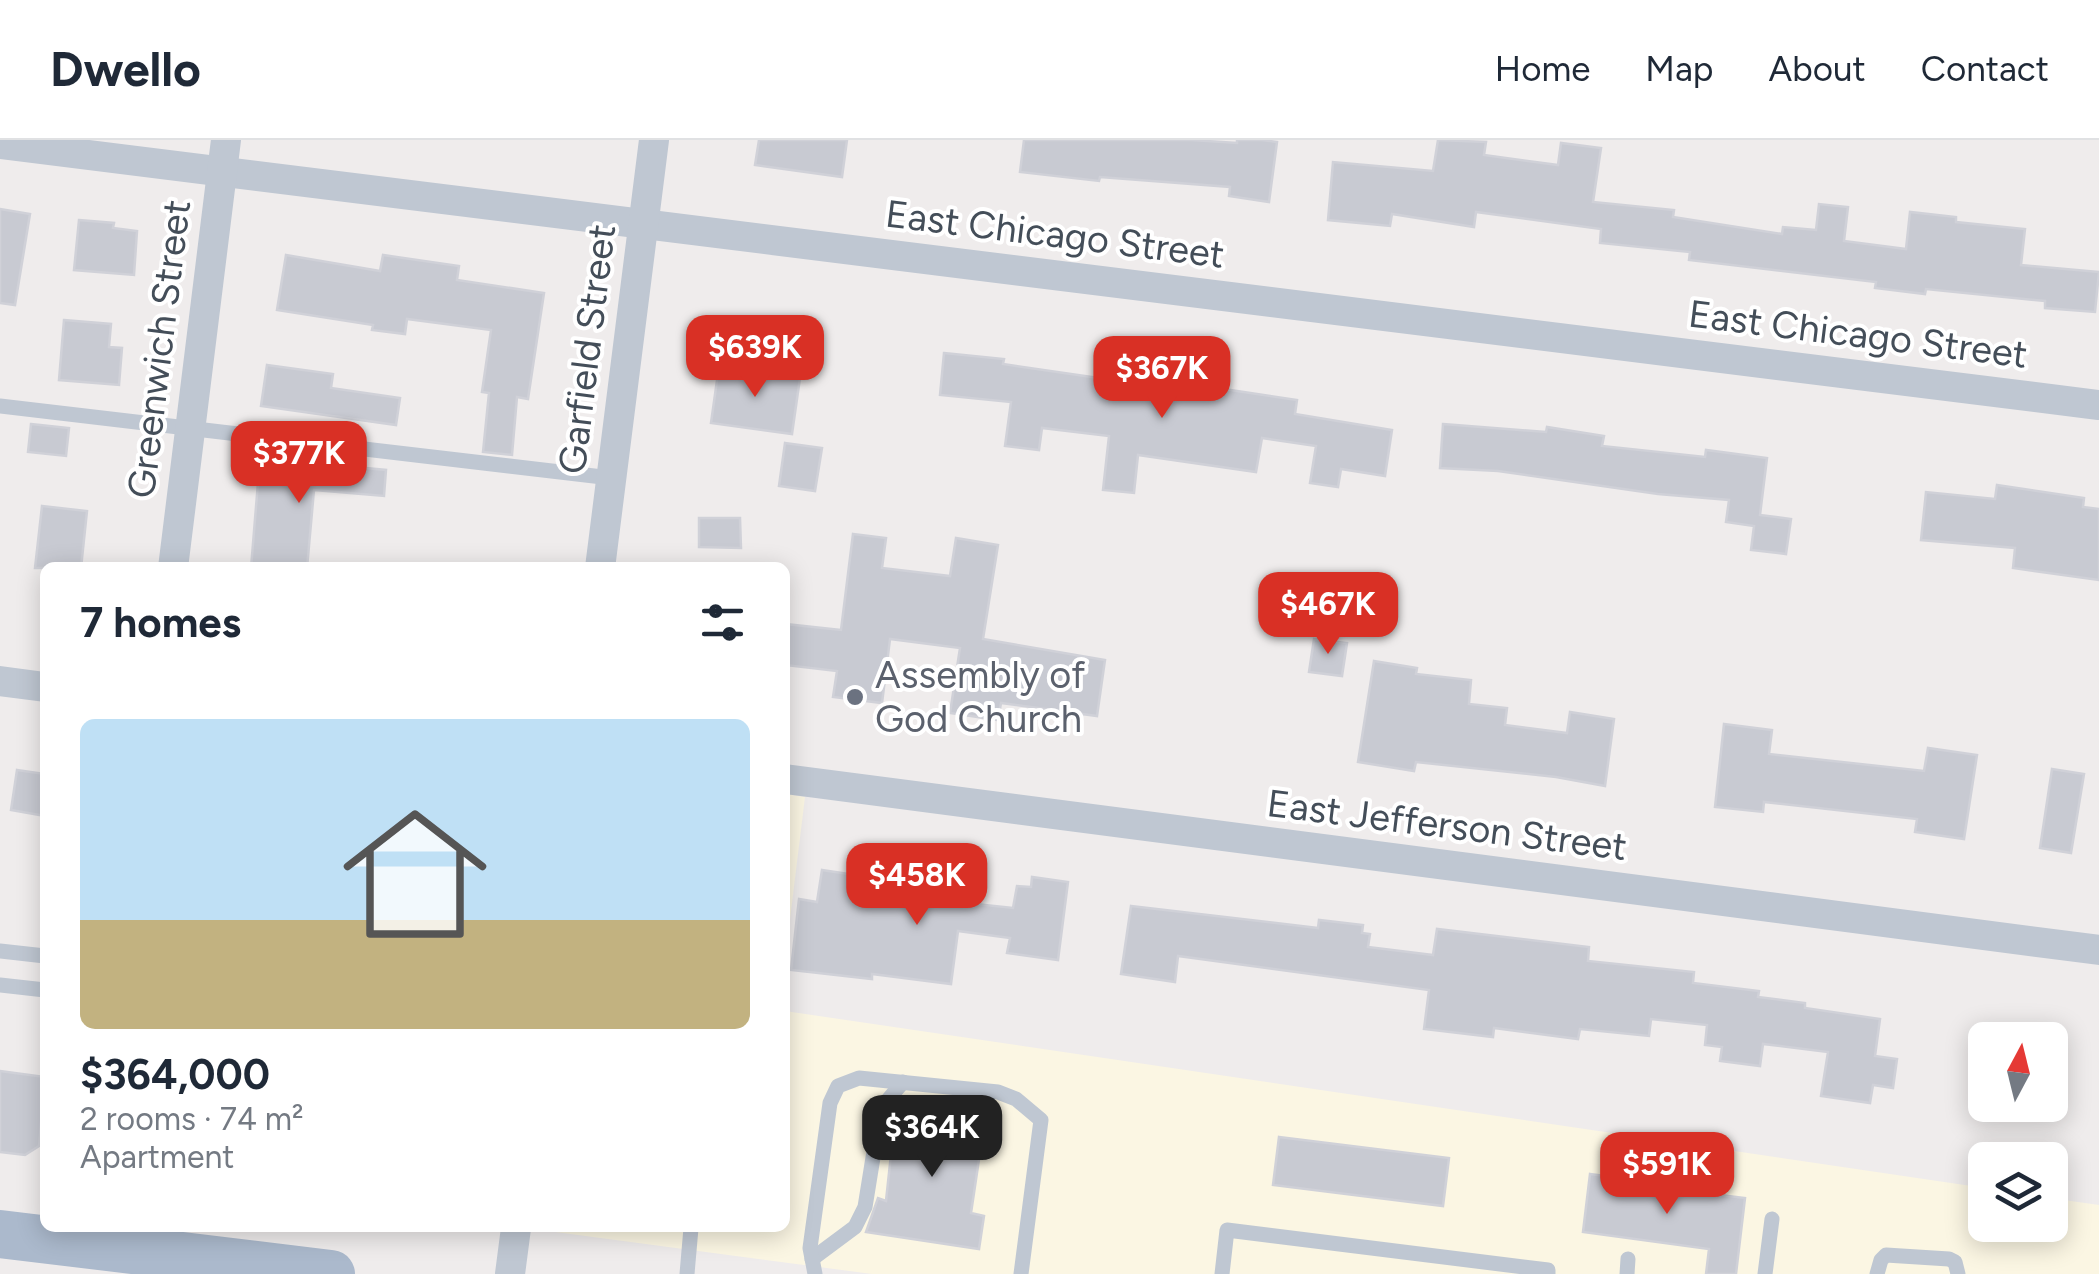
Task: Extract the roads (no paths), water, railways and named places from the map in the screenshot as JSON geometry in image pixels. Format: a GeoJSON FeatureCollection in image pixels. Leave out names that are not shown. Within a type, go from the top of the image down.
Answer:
{"type":"FeatureCollection","features":[{"type":"Feature","properties":{"kind":"main road"},"geometry":{"type":"LineString","coordinates":[[0,1234],[88,1249],[331,1274]]}},
{"type":"Feature","properties":{"kind":"street","name":"Greenwich Street"},"geometry":{"type":"LineString","coordinates":[[174,562],[226,140]]}},
{"type":"Feature","properties":{"kind":"street","name":"Garfield Street"},"geometry":{"type":"LineString","coordinates":[[601,562],[654,140]]}},
{"type":"Feature","properties":{"kind":"street","name":"East Chicago Street"},"geometry":{"type":"LineString","coordinates":[[0,144],[2099,405]]}},
{"type":"Feature","properties":{"kind":"street"},"geometry":{"type":"LineString","coordinates":[[0,681],[40,685]]}},
{"type":"Feature","properties":{"kind":"street","name":"East Jefferson Street"},"geometry":{"type":"LineString","coordinates":[[790,780],[2099,950]]}},
{"type":"Feature","properties":{"kind":"street"},"geometry":{"type":"LineString","coordinates":[[510,1274],[515,1232]]}},
{"type":"Feature","properties":{"kind":"lane"},"geometry":{"type":"LineString","coordinates":[[0,406],[611,478]]}},
{"type":"Feature","properties":{"kind":"lane"},"geometry":{"type":"LineString","coordinates":[[0,951],[40,955]]}},
{"type":"Feature","properties":{"kind":"lane"},"geometry":{"type":"LineString","coordinates":[[0,985],[40,989]]}},
{"type":"Feature","properties":{"kind":"lane"},"geometry":{"type":"LineString","coordinates":[[814,1266],[810,1248],[833,1094],[838,1086],[859,1078],[1008,1096],[1041,1120],[1021,1274]]}},
{"type":"Feature","properties":{"kind":"lane"},"geometry":{"type":"LineString","coordinates":[[814,1266],[854,1227],[865,1207],[881,1108],[903,1082]]}},
{"type":"Feature","properties":{"kind":"lane"},"geometry":{"type":"LineString","coordinates":[[1765,1274],[1772,1220]]}},
{"type":"Feature","properties":{"kind":"lane"},"geometry":{"type":"LineString","coordinates":[[1222,1274],[1227,1230],[1548,1270],[1548,1274]]}},
{"type":"Feature","properties":{"kind":"lane"},"geometry":{"type":"LineString","coordinates":[[687,1274],[691,1232]]}},
{"type":"Feature","properties":{"kind":"lane"},"geometry":{"type":"LineString","coordinates":[[1878,1274],[1886,1255],[1949,1260],[1955,1262],[1958,1274]]}},
{"type":"Feature","properties":{"kind":"place","name":"Assembly of God Church"},"geometry":{"type":"Point","coordinates":[855,697]}}]}
